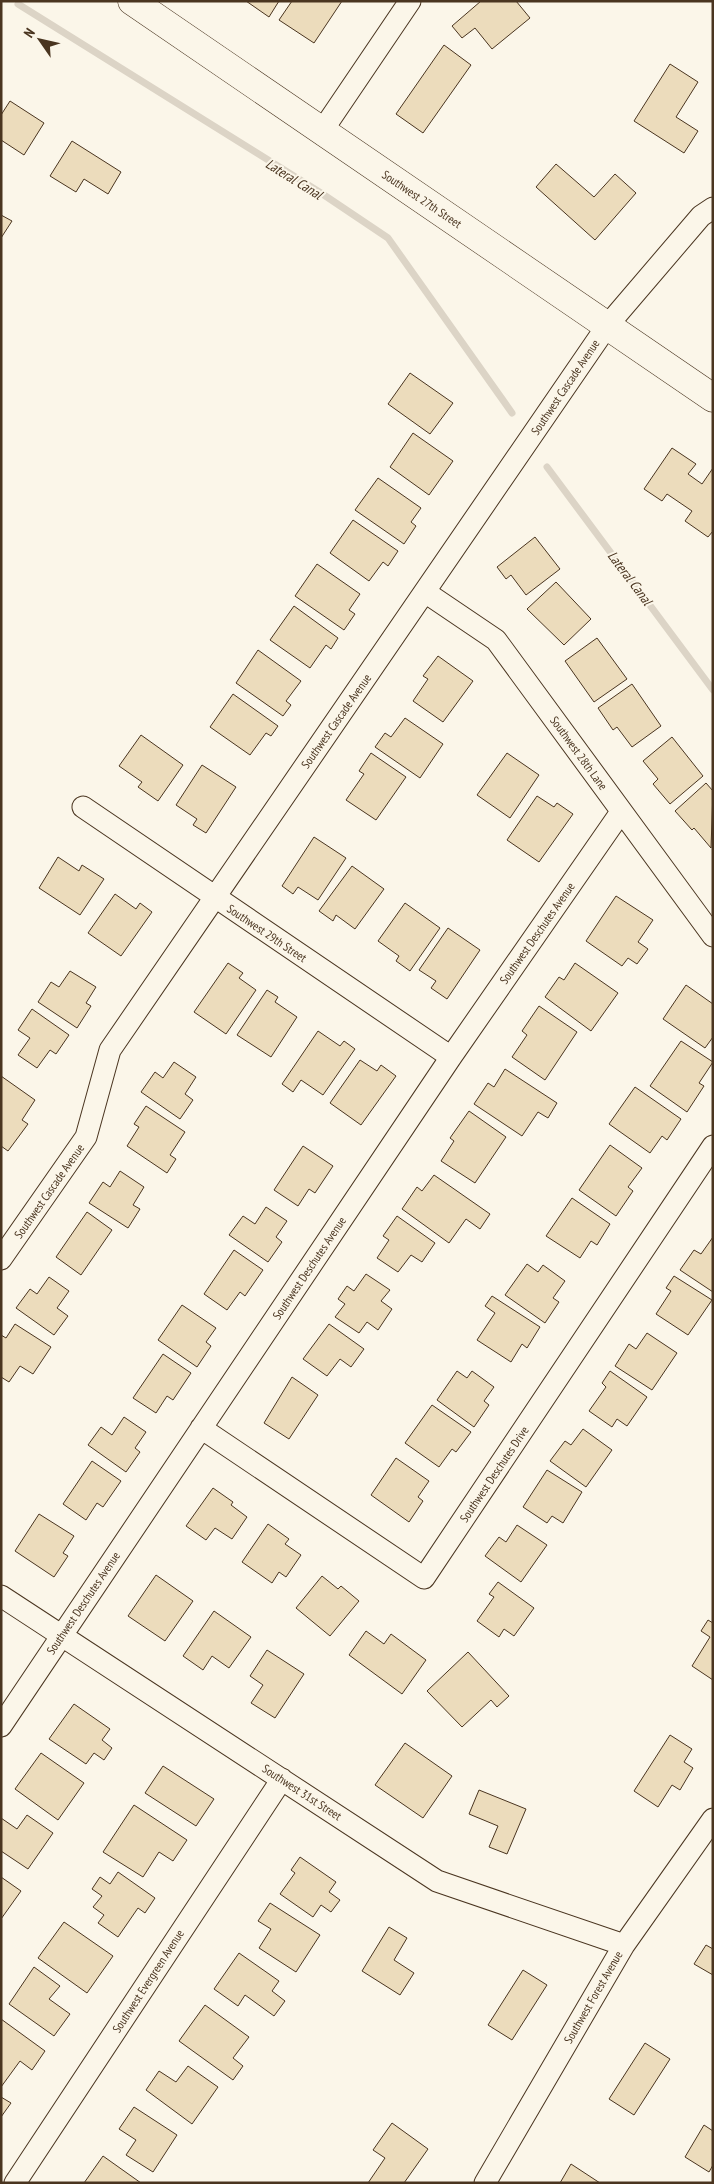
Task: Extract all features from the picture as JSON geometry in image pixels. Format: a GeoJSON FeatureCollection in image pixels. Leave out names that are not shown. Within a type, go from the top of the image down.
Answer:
{"type":"FeatureCollection","features":[{"type":"Feature","properties":{"kind":"street","name":"Southwest 27th Street"},"geometry":{"type":"LineString","coordinates":[[132,1],[713,398]]}},
{"type":"Feature","properties":{"kind":"street"},"geometry":{"type":"LineString","coordinates":[[322,131],[410,1]]}},
{"type":"Feature","properties":{"kind":"street","name":"Southwest Cascade Avenue"},"geometry":{"type":"LineString","coordinates":[[1,1259],[86,1137],[110,1050],[607,326],[701,216],[713,208]]}},
{"type":"Feature","properties":{"kind":"street","name":"Southwest 28th Lane"},"geometry":{"type":"LineString","coordinates":[[425,592],[496,640],[713,936]]}},
{"type":"Feature","properties":{"kind":"street","name":"Southwest 29th Street"},"geometry":{"type":"LineString","coordinates":[[83,807],[451,1057]]}},
{"type":"Feature","properties":{"kind":"street","name":"Southwest Deschutes Avenue"},"geometry":{"type":"LineString","coordinates":[[1,1726],[451,1057],[621,812]]}},
{"type":"Feature","properties":{"kind":"street","name":"Southwest Deschutes Drive"},"geometry":{"type":"LineString","coordinates":[[201,1428],[424,1578],[713,1146]]}},
{"type":"Feature","properties":{"kind":"street","name":"Southwest 31st Street"},"geometry":{"type":"LineString","coordinates":[[1,1596],[437,1881],[624,1945]]}},
{"type":"Feature","properties":{"kind":"street","name":"Southwest Evergreen Avenue"},"geometry":{"type":"LineString","coordinates":[[15,2183],[282,1778]]}},
{"type":"Feature","properties":{"kind":"street","name":"Southwest Forest Avenue"},"geometry":{"type":"LineString","coordinates":[[485,2183],[624,1945],[713,1819]]}},
{"type":"Feature","properties":{"kind":"building"},"geometry":{"type":"Polygon","coordinates":[[[246,1],[279,1],[269,17],[246,1]]]}},
{"type":"Feature","properties":{"kind":"building"},"geometry":{"type":"Polygon","coordinates":[[[292,1],[342,1],[314,43],[279,20],[292,1]]]}},
{"type":"Feature","properties":{"kind":"building"},"geometry":{"type":"Polygon","coordinates":[[[481,1],[516,1],[530,18],[492,49],[475,28],[462,38],[452,26],[481,1]]]}},
{"type":"Feature","properties":{"kind":"building"},"geometry":{"type":"Polygon","coordinates":[[[444,45],[471,65],[423,133],[396,114],[444,45]]]}},
{"type":"Feature","properties":{"kind":"building"},"geometry":{"type":"Polygon","coordinates":[[[670,64],[698,82],[676,117],[698,131],[684,153],[634,121],[670,64]]]}},
{"type":"Feature","properties":{"kind":"building"},"geometry":{"type":"Polygon","coordinates":[[[10,101],[44,123],[24,155],[1,140],[1,115],[10,101]]]}},
{"type":"Feature","properties":{"kind":"building"},"geometry":{"type":"Polygon","coordinates":[[[72,141],[121,172],[108,194],[84,179],[76,192],[50,176],[72,141]]]}},
{"type":"Feature","properties":{"kind":"building"},"geometry":{"type":"Polygon","coordinates":[[[556,164],[594,197],[615,174],[636,193],[595,240],[536,187],[556,164]]]}},
{"type":"Feature","properties":{"kind":"building"},"geometry":{"type":"Polygon","coordinates":[[[1,215],[12,221],[1,238],[1,215]]]}},
{"type":"Feature","properties":{"kind":"building"},"geometry":{"type":"Polygon","coordinates":[[[410,373],[453,403],[430,434],[388,404],[410,373]]]}},
{"type":"Feature","properties":{"kind":"building"},"geometry":{"type":"Polygon","coordinates":[[[413,433],[453,461],[429,495],[390,467],[413,433]]]}},
{"type":"Feature","properties":{"kind":"building"},"geometry":{"type":"Polygon","coordinates":[[[672,448],[696,464],[688,474],[702,484],[713,468],[713,531],[708,537],[685,521],[692,511],[667,494],[662,501],[644,489],[672,448]]]}},
{"type":"Feature","properties":{"kind":"building"},"geometry":{"type":"Polygon","coordinates":[[[378,478],[421,508],[411,522],[416,526],[404,544],[355,510],[378,478]]]}},
{"type":"Feature","properties":{"kind":"building"},"geometry":{"type":"Polygon","coordinates":[[[353,520],[398,551],[388,566],[383,562],[369,581],[330,553],[353,520]]]}},
{"type":"Feature","properties":{"kind":"building"},"geometry":{"type":"Polygon","coordinates":[[[535,537],[560,569],[526,595],[511,575],[506,579],[497,567],[535,537]]]}},
{"type":"Feature","properties":{"kind":"building"},"geometry":{"type":"Polygon","coordinates":[[[317,564],[360,594],[349,610],[355,614],[344,630],[295,596],[317,564]]]}},
{"type":"Feature","properties":{"kind":"building"},"geometry":{"type":"Polygon","coordinates":[[[556,582],[591,619],[564,645],[527,609],[556,582]]]}},
{"type":"Feature","properties":{"kind":"building"},"geometry":{"type":"Polygon","coordinates":[[[294,606],[338,638],[331,649],[326,645],[310,668],[270,640],[294,606]]]}},
{"type":"Feature","properties":{"kind":"building"},"geometry":{"type":"Polygon","coordinates":[[[597,638],[627,679],[594,702],[565,661],[597,638]]]}},
{"type":"Feature","properties":{"kind":"building"},"geometry":{"type":"Polygon","coordinates":[[[258,650],[301,681],[286,701],[291,705],[283,716],[236,683],[258,650]]]}},
{"type":"Feature","properties":{"kind":"building"},"geometry":{"type":"Polygon","coordinates":[[[438,656],[473,681],[443,722],[413,701],[428,679],[423,676],[438,656]]]}},
{"type":"Feature","properties":{"kind":"building"},"geometry":{"type":"Polygon","coordinates":[[[632,684],[661,726],[632,747],[617,727],[613,730],[598,708],[632,684]]]}},
{"type":"Feature","properties":{"kind":"building"},"geometry":{"type":"Polygon","coordinates":[[[233,694],[278,726],[271,736],[266,733],[250,755],[210,727],[233,694]]]}},
{"type":"Feature","properties":{"kind":"building"},"geometry":{"type":"Polygon","coordinates":[[[405,718],[443,744],[420,778],[375,747],[385,733],[391,737],[405,718]]]}},
{"type":"Feature","properties":{"kind":"building"},"geometry":{"type":"Polygon","coordinates":[[[141,735],[183,765],[158,801],[138,787],[142,782],[119,766],[141,735]]]}},
{"type":"Feature","properties":{"kind":"building"},"geometry":{"type":"Polygon","coordinates":[[[672,737],[703,776],[670,804],[653,784],[658,779],[643,761],[672,737]]]}},
{"type":"Feature","properties":{"kind":"building"},"geometry":{"type":"Polygon","coordinates":[[[371,753],[406,777],[376,820],[346,800],[364,774],[359,771],[371,753]]]}},
{"type":"Feature","properties":{"kind":"building"},"geometry":{"type":"Polygon","coordinates":[[[507,753],[539,775],[510,818],[477,795],[507,753]]]}},
{"type":"Feature","properties":{"kind":"building"},"geometry":{"type":"Polygon","coordinates":[[[202,765],[236,787],[206,833],[193,825],[197,819],[176,805],[202,765]]]}},
{"type":"Feature","properties":{"kind":"building"},"geometry":{"type":"Polygon","coordinates":[[[706,783],[713,791],[711,848],[694,828],[692,830],[675,811],[706,783]]]}},
{"type":"Feature","properties":{"kind":"building"},"geometry":{"type":"Polygon","coordinates":[[[537,796],[554,807],[557,803],[573,814],[539,862],[507,840],[537,796]]]}},
{"type":"Feature","properties":{"kind":"building"},"geometry":{"type":"Polygon","coordinates":[[[314,837],[346,858],[318,900],[298,887],[293,894],[282,886],[314,837]]]}},
{"type":"Feature","properties":{"kind":"building"},"geometry":{"type":"Polygon","coordinates":[[[58,857],[79,871],[82,865],[104,879],[80,915],[39,888],[58,857]]]}},
{"type":"Feature","properties":{"kind":"building"},"geometry":{"type":"Polygon","coordinates":[[[352,866],[384,889],[355,929],[336,915],[333,921],[319,911],[352,866]]]}},
{"type":"Feature","properties":{"kind":"building"},"geometry":{"type":"Polygon","coordinates":[[[115,894],[136,909],[140,903],[152,912],[121,956],[88,933],[115,894]]]}},
{"type":"Feature","properties":{"kind":"building"},"geometry":{"type":"Polygon","coordinates":[[[616,896],[653,920],[638,942],[648,949],[637,964],[628,958],[622,966],[586,941],[616,896]]]}},
{"type":"Feature","properties":{"kind":"building"},"geometry":{"type":"Polygon","coordinates":[[[405,903],[440,928],[410,971],[396,961],[399,956],[378,941],[405,903]]]}},
{"type":"Feature","properties":{"kind":"building"},"geometry":{"type":"Polygon","coordinates":[[[448,928],[480,950],[447,999],[431,988],[436,981],[419,970],[448,928]]]}},
{"type":"Feature","properties":{"kind":"building"},"geometry":{"type":"Polygon","coordinates":[[[228,963],[243,973],[239,978],[256,990],[226,1034],[194,1012],[228,963]]]}},
{"type":"Feature","properties":{"kind":"building"},"geometry":{"type":"Polygon","coordinates":[[[575,963],[618,993],[591,1031],[545,997],[559,977],[564,980],[575,963]]]}},
{"type":"Feature","properties":{"kind":"building"},"geometry":{"type":"Polygon","coordinates":[[[70,971],[96,987],[86,1003],[91,1006],[77,1028],[38,1002],[51,982],[59,987],[70,971]]]}},
{"type":"Feature","properties":{"kind":"building"},"geometry":{"type":"Polygon","coordinates":[[[686,985],[713,1004],[713,1037],[705,1048],[663,1019],[686,985]]]}},
{"type":"Feature","properties":{"kind":"building"},"geometry":{"type":"Polygon","coordinates":[[[267,990],[278,997],[275,1002],[297,1017],[271,1057],[237,1035],[267,990]]]}},
{"type":"Feature","properties":{"kind":"building"},"geometry":{"type":"Polygon","coordinates":[[[539,1006],[577,1032],[545,1080],[512,1057],[527,1035],[522,1031],[539,1006]]]}},
{"type":"Feature","properties":{"kind":"building"},"geometry":{"type":"Polygon","coordinates":[[[32,1009],[69,1035],[56,1054],[50,1050],[37,1068],[18,1055],[30,1038],[18,1030],[32,1009]]]}},
{"type":"Feature","properties":{"kind":"building"},"geometry":{"type":"Polygon","coordinates":[[[318,1031],[340,1046],[344,1041],[355,1049],[323,1095],[301,1080],[293,1092],[282,1084],[318,1031]]]}},
{"type":"Feature","properties":{"kind":"building"},"geometry":{"type":"Polygon","coordinates":[[[681,1041],[713,1062],[699,1083],[704,1086],[687,1112],[650,1086],[681,1041]]]}},
{"type":"Feature","properties":{"kind":"building"},"geometry":{"type":"Polygon","coordinates":[[[360,1060],[377,1071],[381,1065],[396,1076],[361,1125],[330,1103],[360,1060]]]}},
{"type":"Feature","properties":{"kind":"building"},"geometry":{"type":"Polygon","coordinates":[[[174,1062],[196,1077],[185,1094],[193,1100],[180,1119],[141,1092],[155,1072],[163,1078],[174,1062]]]}},
{"type":"Feature","properties":{"kind":"building"},"geometry":{"type":"Polygon","coordinates":[[[505,1069],[557,1103],[548,1118],[538,1112],[522,1136],[474,1104],[488,1083],[494,1087],[505,1069]]]}},
{"type":"Feature","properties":{"kind":"building"},"geometry":{"type":"Polygon","coordinates":[[[1,1076],[35,1100],[22,1120],[28,1124],[8,1151],[1,1146],[1,1076]]]}},
{"type":"Feature","properties":{"kind":"building"},"geometry":{"type":"Polygon","coordinates":[[[635,1087],[681,1119],[667,1140],[662,1136],[650,1153],[609,1124],[635,1087]]]}},
{"type":"Feature","properties":{"kind":"building"},"geometry":{"type":"Polygon","coordinates":[[[146,1106],[185,1132],[170,1155],[176,1159],[167,1173],[127,1146],[139,1127],[134,1124],[146,1106]]]}},
{"type":"Feature","properties":{"kind":"building"},"geometry":{"type":"Polygon","coordinates":[[[469,1111],[506,1137],[475,1183],[441,1161],[454,1141],[450,1138],[469,1111]]]}},
{"type":"Feature","properties":{"kind":"building"},"geometry":{"type":"Polygon","coordinates":[[[610,1145],[642,1168],[628,1187],[633,1191],[616,1216],[579,1190],[610,1145]]]}},
{"type":"Feature","properties":{"kind":"building"},"geometry":{"type":"Polygon","coordinates":[[[303,1146],[333,1166],[315,1193],[309,1189],[298,1206],[274,1190],[303,1146]]]}},
{"type":"Feature","properties":{"kind":"building"},"geometry":{"type":"Polygon","coordinates":[[[120,1171],[144,1187],[133,1205],[140,1209],[128,1228],[89,1203],[103,1182],[110,1187],[120,1171]]]}},
{"type":"Feature","properties":{"kind":"building"},"geometry":{"type":"Polygon","coordinates":[[[434,1175],[490,1214],[480,1229],[466,1219],[449,1243],[402,1209],[417,1187],[422,1191],[434,1175]]]}},
{"type":"Feature","properties":{"kind":"building"},"geometry":{"type":"Polygon","coordinates":[[[572,1198],[610,1224],[597,1245],[591,1241],[580,1258],[546,1236],[572,1198]]]}},
{"type":"Feature","properties":{"kind":"building"},"geometry":{"type":"Polygon","coordinates":[[[266,1207],[287,1221],[276,1237],[282,1242],[268,1262],[229,1235],[243,1216],[255,1224],[266,1207]]]}},
{"type":"Feature","properties":{"kind":"building"},"geometry":{"type":"Polygon","coordinates":[[[87,1212],[112,1230],[81,1275],[56,1257],[87,1212]]]}},
{"type":"Feature","properties":{"kind":"building"},"geometry":{"type":"Polygon","coordinates":[[[397,1216],[435,1243],[422,1262],[411,1255],[398,1272],[377,1258],[389,1240],[383,1236],[397,1216]]]}},
{"type":"Feature","properties":{"kind":"building"},"geometry":{"type":"Polygon","coordinates":[[[713,1237],[713,1292],[680,1270],[694,1250],[701,1254],[713,1237]]]}},
{"type":"Feature","properties":{"kind":"building"},"geometry":{"type":"Polygon","coordinates":[[[234,1250],[263,1270],[245,1296],[240,1292],[227,1310],[204,1294],[234,1250]]]}},
{"type":"Feature","properties":{"kind":"building"},"geometry":{"type":"Polygon","coordinates":[[[527,1264],[538,1272],[543,1265],[565,1281],[553,1298],[559,1302],[545,1323],[505,1295],[527,1264]]]}},
{"type":"Feature","properties":{"kind":"building"},"geometry":{"type":"Polygon","coordinates":[[[366,1274],[390,1290],[381,1301],[392,1309],[378,1330],[367,1322],[359,1333],[335,1317],[345,1304],[338,1299],[347,1286],[354,1291],[366,1274]]]}},
{"type":"Feature","properties":{"kind":"building"},"geometry":{"type":"Polygon","coordinates":[[[674,1276],[712,1300],[688,1335],[656,1314],[671,1291],[666,1288],[674,1276]]]}},
{"type":"Feature","properties":{"kind":"building"},"geometry":{"type":"Polygon","coordinates":[[[49,1277],[69,1291],[57,1308],[68,1316],[54,1335],[16,1308],[30,1289],[37,1294],[49,1277]]]}},
{"type":"Feature","properties":{"kind":"building"},"geometry":{"type":"Polygon","coordinates":[[[492,1296],[540,1327],[527,1348],[522,1344],[511,1362],[477,1340],[495,1313],[485,1306],[492,1296]]]}},
{"type":"Feature","properties":{"kind":"building"},"geometry":{"type":"Polygon","coordinates":[[[182,1305],[216,1328],[206,1342],[211,1346],[197,1367],[158,1340],[182,1305]]]}},
{"type":"Feature","properties":{"kind":"building"},"geometry":{"type":"Polygon","coordinates":[[[15,1324],[51,1347],[33,1374],[20,1366],[9,1382],[1,1377],[1,1335],[6,1338],[15,1324]]]}},
{"type":"Feature","properties":{"kind":"building"},"geometry":{"type":"Polygon","coordinates":[[[329,1324],[364,1349],[351,1367],[340,1359],[327,1376],[303,1359],[329,1324]]]}},
{"type":"Feature","properties":{"kind":"building"},"geometry":{"type":"Polygon","coordinates":[[[647,1333],[677,1353],[652,1390],[615,1366],[629,1344],[636,1349],[647,1333]]]}},
{"type":"Feature","properties":{"kind":"building"},"geometry":{"type":"Polygon","coordinates":[[[163,1354],[191,1373],[173,1400],[167,1396],[156,1413],[133,1398],[163,1354]]]}},
{"type":"Feature","properties":{"kind":"building"},"geometry":{"type":"Polygon","coordinates":[[[457,1371],[467,1378],[472,1371],[494,1387],[484,1401],[489,1405],[474,1427],[437,1400],[457,1371]]]}},
{"type":"Feature","properties":{"kind":"building"},"geometry":{"type":"Polygon","coordinates":[[[610,1371],[647,1397],[627,1426],[617,1419],[612,1427],[589,1411],[606,1387],[602,1383],[610,1371]]]}},
{"type":"Feature","properties":{"kind":"building"},"geometry":{"type":"Polygon","coordinates":[[[292,1377],[318,1395],[289,1439],[264,1423],[292,1377]]]}},
{"type":"Feature","properties":{"kind":"building"},"geometry":{"type":"Polygon","coordinates":[[[432,1405],[471,1432],[456,1452],[452,1449],[439,1467],[405,1443],[432,1405]]]}},
{"type":"Feature","properties":{"kind":"building"},"geometry":{"type":"Polygon","coordinates":[[[124,1417],[146,1432],[135,1448],[140,1452],[126,1472],[88,1445],[101,1427],[112,1435],[124,1417]]]}},
{"type":"Feature","properties":{"kind":"building"},"geometry":{"type":"Polygon","coordinates":[[[583,1429],[612,1450],[586,1487],[550,1461],[565,1441],[571,1445],[583,1429]]]}},
{"type":"Feature","properties":{"kind":"building"},"geometry":{"type":"Polygon","coordinates":[[[396,1458],[429,1481],[418,1497],[423,1501],[409,1522],[371,1495],[396,1458]]]}},
{"type":"Feature","properties":{"kind":"building"},"geometry":{"type":"Polygon","coordinates":[[[92,1461],[121,1481],[103,1507],[97,1503],[86,1520],[63,1504],[92,1461]]]}},
{"type":"Feature","properties":{"kind":"building"},"geometry":{"type":"Polygon","coordinates":[[[547,1470],[582,1492],[563,1523],[552,1516],[547,1523],[523,1507],[547,1470]]]}},
{"type":"Feature","properties":{"kind":"building"},"geometry":{"type":"Polygon","coordinates":[[[213,1488],[233,1502],[231,1505],[247,1517],[232,1539],[215,1528],[206,1540],[186,1526],[213,1488]]]}},
{"type":"Feature","properties":{"kind":"building"},"geometry":{"type":"Polygon","coordinates":[[[39,1514],[74,1536],[63,1553],[68,1556],[54,1577],[15,1551],[39,1514]]]}},
{"type":"Feature","properties":{"kind":"building"},"geometry":{"type":"Polygon","coordinates":[[[268,1524],[289,1539],[285,1544],[301,1555],[286,1577],[279,1572],[272,1583],[242,1562],[268,1524]]]}},
{"type":"Feature","properties":{"kind":"building"},"geometry":{"type":"Polygon","coordinates":[[[517,1525],[547,1545],[521,1582],[485,1556],[499,1537],[506,1542],[517,1525]]]}},
{"type":"Feature","properties":{"kind":"building"},"geometry":{"type":"Polygon","coordinates":[[[156,1575],[193,1601],[165,1641],[128,1616],[156,1575]]]}},
{"type":"Feature","properties":{"kind":"building"},"geometry":{"type":"Polygon","coordinates":[[[322,1576],[338,1589],[341,1586],[359,1601],[330,1636],[296,1608],[322,1576]]]}},
{"type":"Feature","properties":{"kind":"building"},"geometry":{"type":"Polygon","coordinates":[[[498,1582],[534,1608],[514,1636],[504,1629],[499,1637],[477,1621],[494,1597],[489,1594],[498,1582]]]}},
{"type":"Feature","properties":{"kind":"building"},"geometry":{"type":"Polygon","coordinates":[[[214,1611],[251,1637],[229,1668],[212,1656],[203,1670],[183,1656],[214,1611]]]}},
{"type":"Feature","properties":{"kind":"building"},"geometry":{"type":"Polygon","coordinates":[[[708,1620],[713,1623],[713,1680],[692,1666],[710,1637],[701,1631],[708,1620]]]}},
{"type":"Feature","properties":{"kind":"building"},"geometry":{"type":"Polygon","coordinates":[[[366,1631],[384,1644],[391,1634],[426,1660],[402,1694],[349,1655],[366,1631]]]}},
{"type":"Feature","properties":{"kind":"building"},"geometry":{"type":"Polygon","coordinates":[[[267,1650],[304,1674],[275,1718],[251,1703],[263,1685],[250,1676],[267,1650]]]}},
{"type":"Feature","properties":{"kind":"building"},"geometry":{"type":"Polygon","coordinates":[[[468,1652],[509,1696],[497,1707],[491,1700],[462,1727],[427,1691],[468,1652]]]}},
{"type":"Feature","properties":{"kind":"building"},"geometry":{"type":"Polygon","coordinates":[[[74,1704],[110,1729],[102,1740],[112,1748],[104,1760],[94,1753],[86,1764],[49,1739],[74,1704]]]}},
{"type":"Feature","properties":{"kind":"building"},"geometry":{"type":"Polygon","coordinates":[[[670,1735],[692,1749],[684,1762],[693,1768],[680,1790],[672,1785],[658,1807],[634,1791],[670,1735]]]}},
{"type":"Feature","properties":{"kind":"building"},"geometry":{"type":"Polygon","coordinates":[[[405,1743],[452,1776],[423,1818],[375,1785],[405,1743]]]}},
{"type":"Feature","properties":{"kind":"building"},"geometry":{"type":"Polygon","coordinates":[[[41,1753],[84,1783],[58,1820],[15,1789],[41,1753]]]}},
{"type":"Feature","properties":{"kind":"building"},"geometry":{"type":"Polygon","coordinates":[[[163,1766],[214,1799],[196,1826],[145,1793],[163,1766]]]}},
{"type":"Feature","properties":{"kind":"building"},"geometry":{"type":"Polygon","coordinates":[[[479,1790],[526,1809],[507,1854],[489,1847],[498,1826],[469,1814],[479,1790]]]}},
{"type":"Feature","properties":{"kind":"building"},"geometry":{"type":"Polygon","coordinates":[[[134,1805],[187,1840],[173,1861],[159,1852],[143,1877],[103,1852],[134,1805]]]}},
{"type":"Feature","properties":{"kind":"building"},"geometry":{"type":"Polygon","coordinates":[[[27,1815],[53,1833],[28,1869],[1,1851],[1,1818],[17,1829],[27,1815]]]}},
{"type":"Feature","properties":{"kind":"building"},"geometry":{"type":"Polygon","coordinates":[[[300,1857],[336,1882],[329,1892],[340,1900],[331,1912],[321,1905],[313,1917],[280,1894],[295,1873],[291,1870],[300,1857]]]}},
{"type":"Feature","properties":{"kind":"building"},"geometry":{"type":"Polygon","coordinates":[[[118,1872],[155,1898],[145,1913],[138,1908],[118,1937],[98,1923],[104,1915],[93,1907],[102,1896],[92,1889],[100,1877],[110,1884],[118,1872]]]}},
{"type":"Feature","properties":{"kind":"building"},"geometry":{"type":"Polygon","coordinates":[[[1,1877],[21,1891],[1,1919],[1,1877]]]}},
{"type":"Feature","properties":{"kind":"building"},"geometry":{"type":"Polygon","coordinates":[[[270,1903],[320,1935],[296,1972],[259,1948],[271,1929],[258,1921],[270,1903]]]}},
{"type":"Feature","properties":{"kind":"building"},"geometry":{"type":"Polygon","coordinates":[[[64,1922],[113,1956],[87,1993],[38,1958],[64,1922]]]}},
{"type":"Feature","properties":{"kind":"building"},"geometry":{"type":"Polygon","coordinates":[[[389,1927],[407,1938],[394,1960],[414,1973],[400,1995],[362,1971],[389,1927]]]}},
{"type":"Feature","properties":{"kind":"building"},"geometry":{"type":"Polygon","coordinates":[[[706,1945],[713,1949],[713,1975],[694,1964],[706,1945]]]}},
{"type":"Feature","properties":{"kind":"building"},"geometry":{"type":"Polygon","coordinates":[[[239,1953],[279,1981],[272,1991],[285,2001],[274,2016],[245,1995],[238,2006],[214,1989],[239,1953]]]}},
{"type":"Feature","properties":{"kind":"building"},"geometry":{"type":"Polygon","coordinates":[[[34,1967],[60,1986],[49,1999],[70,2014],[54,2036],[9,2004],[34,1967]]]}},
{"type":"Feature","properties":{"kind":"building"},"geometry":{"type":"Polygon","coordinates":[[[523,1970],[547,1985],[512,2040],[488,2025],[523,1970]]]}},
{"type":"Feature","properties":{"kind":"building"},"geometry":{"type":"Polygon","coordinates":[[[205,2005],[249,2037],[233,2058],[243,2066],[233,2080],[179,2041],[205,2005]]]}},
{"type":"Feature","properties":{"kind":"building"},"geometry":{"type":"Polygon","coordinates":[[[1,2019],[45,2051],[32,2070],[20,2061],[1,2087],[1,2019]]]}},
{"type":"Feature","properties":{"kind":"building"},"geometry":{"type":"Polygon","coordinates":[[[645,2043],[670,2059],[634,2115],[609,2099],[645,2043]]]}},
{"type":"Feature","properties":{"kind":"building"},"geometry":{"type":"Polygon","coordinates":[[[188,2066],[218,2087],[192,2124],[146,2090],[159,2071],[176,2082],[188,2066]]]}},
{"type":"Feature","properties":{"kind":"building"},"geometry":{"type":"Polygon","coordinates":[[[1,2097],[11,2103],[1,2117],[1,2097]]]}},
{"type":"Feature","properties":{"kind":"building"},"geometry":{"type":"Polygon","coordinates":[[[134,2107],[177,2135],[153,2172],[126,2155],[136,2140],[119,2129],[134,2107]]]}},
{"type":"Feature","properties":{"kind":"building"},"geometry":{"type":"Polygon","coordinates":[[[392,2123],[428,2149],[404,2183],[368,2183],[385,2158],[373,2150],[392,2123]]]}},
{"type":"Feature","properties":{"kind":"building"},"geometry":{"type":"Polygon","coordinates":[[[704,2125],[713,2131],[713,2165],[709,2172],[685,2157],[704,2125]]]}},
{"type":"Feature","properties":{"kind":"building"},"geometry":{"type":"Polygon","coordinates":[[[103,2156],[141,2183],[84,2183],[103,2156]]]}},
{"type":"Feature","properties":{"kind":"building"},"geometry":{"type":"Polygon","coordinates":[[[571,2164],[600,2183],[560,2183],[571,2164]]]}},
{"type":"Feature","properties":{"kind":"waterway","name":"Lateral Canal"},"geometry":{"type":"LineString","coordinates":[[18,4],[321,193],[388,238],[512,413]]}},
{"type":"Feature","properties":{"kind":"waterway","name":"Lateral Canal"},"geometry":{"type":"LineString","coordinates":[[547,467],[713,690]]}}]}
